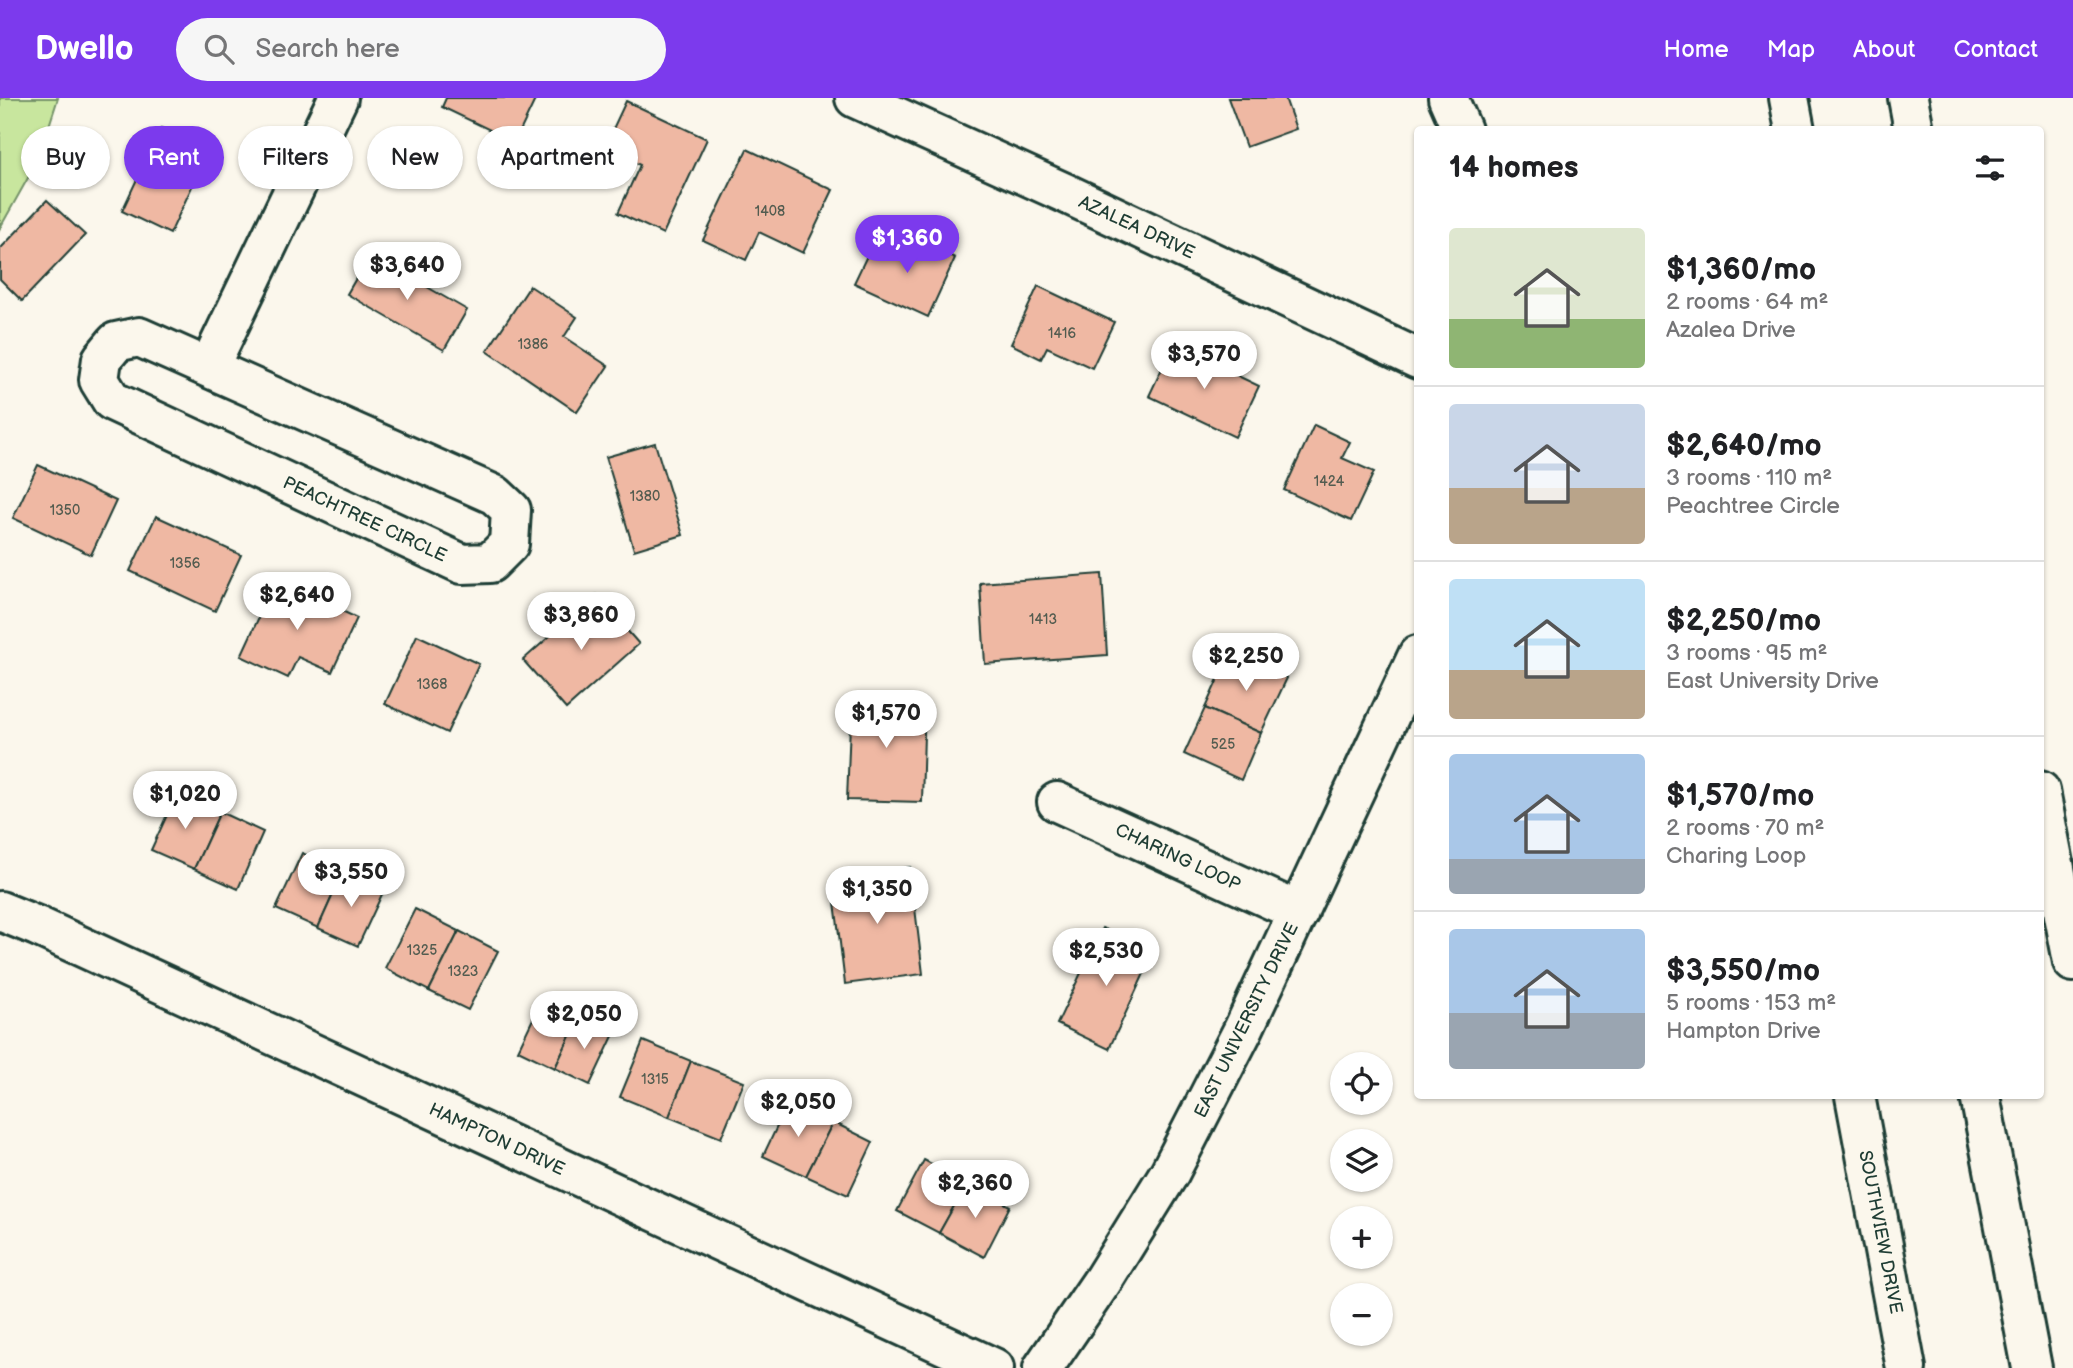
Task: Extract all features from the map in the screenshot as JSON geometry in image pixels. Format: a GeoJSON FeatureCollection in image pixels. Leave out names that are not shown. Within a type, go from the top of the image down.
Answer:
{"type":"FeatureCollection","features":[{"type":"Feature","properties":{"kind":"main road"},"geometry":{"type":"LineString","coordinates":[[209,367],[338,98]]}},
{"type":"Feature","properties":{"kind":"main road","name":"AZALEA DRIVE"},"geometry":{"type":"LineString","coordinates":[[855,98],[1077,198],[1414,357]]}},
{"type":"Feature","properties":{"kind":"main road"},"geometry":{"type":"LineString","coordinates":[[1448,98],[1460,126]]}},
{"type":"Feature","properties":{"kind":"main road"},"geometry":{"type":"LineString","coordinates":[[1788,98],[1794,126]]}},
{"type":"Feature","properties":{"kind":"main road"},"geometry":{"type":"LineString","coordinates":[[1908,98],[1913,126]]}},
{"type":"Feature","properties":{"kind":"main road","name":"PEACHTREE CIRCLE"},"geometry":{"type":"LineString","coordinates":[[139,337],[209,367],[495,495],[511,510],[509,544],[491,563],[462,564],[112,401],[99,380],[102,359],[116,342],[139,337]]}},
{"type":"Feature","properties":{"kind":"main road","name":"EAST UNIVERSITY DRIVE"},"geometry":{"type":"LineString","coordinates":[[1043,1368],[1103,1280],[1170,1172],[1299,912],[1414,664]]}},
{"type":"Feature","properties":{"kind":"main road","name":"CHARING LOOP"},"geometry":{"type":"LineString","coordinates":[[1057,802],[1299,912]]}},
{"type":"Feature","properties":{"kind":"main road"},"geometry":{"type":"LineString","coordinates":[[2044,812],[2073,962]]}},
{"type":"Feature","properties":{"kind":"main road","name":"HAMPTON DRIVE"},"geometry":{"type":"LineString","coordinates":[[0,911],[994,1368]]}},
{"type":"Feature","properties":{"kind":"main road","name":"SOUTHVIEW DRIVE"},"geometry":{"type":"LineString","coordinates":[[1856,1099],[1906,1368]]}},
{"type":"Feature","properties":{"kind":"main road"},"geometry":{"type":"LineString","coordinates":[[1981,1099],[2032,1368]]}},
{"type":"Feature","properties":{"kind":"green space"},"geometry":{"type":"Polygon","coordinates":[[[0,98],[58,98],[49,126],[21,126],[22,189],[0,228],[0,98]]]}},
{"type":"Feature","properties":{"kind":"building"},"geometry":{"type":"Polygon","coordinates":[[[446,98],[536,98],[523,126],[482,126],[442,107],[446,98]]]}},
{"type":"Feature","properties":{"kind":"building"},"geometry":{"type":"Polygon","coordinates":[[[1228,98],[1285,98],[1296,129],[1246,147],[1228,98]]]}},
{"type":"Feature","properties":{"kind":"building"},"geometry":{"type":"Polygon","coordinates":[[[626,101],[707,139],[663,234],[618,213],[629,189],[638,189],[640,165],[638,126],[614,126],[626,101]]]}},
{"type":"Feature","properties":{"kind":"building"},"geometry":{"type":"Polygon","coordinates":[[[747,149],[833,190],[803,253],[759,232],[746,260],[703,240],[747,149]]]}},
{"type":"Feature","properties":{"kind":"building"},"geometry":{"type":"Polygon","coordinates":[[[132,189],[191,189],[170,234],[122,211],[132,189]]]}},
{"type":"Feature","properties":{"kind":"building"},"geometry":{"type":"Polygon","coordinates":[[[47,200],[85,235],[22,301],[0,279],[0,249],[47,200]]]}},
{"type":"Feature","properties":{"kind":"building"},"geometry":{"type":"Polygon","coordinates":[[[911,237],[955,258],[928,317],[854,283],[873,243],[902,256],[911,237]]]}},
{"type":"Feature","properties":{"kind":"building"},"geometry":{"type":"Polygon","coordinates":[[[370,254],[467,310],[444,350],[347,294],[370,254]]]}},
{"type":"Feature","properties":{"kind":"building"},"geometry":{"type":"Polygon","coordinates":[[[530,286],[577,317],[564,337],[608,366],[577,412],[487,351],[530,286]]]}},
{"type":"Feature","properties":{"kind":"building"},"geometry":{"type":"Polygon","coordinates":[[[1038,286],[1114,322],[1092,368],[1047,347],[1041,359],[1011,344],[1038,286]]]}},
{"type":"Feature","properties":{"kind":"building"},"geometry":{"type":"Polygon","coordinates":[[[1173,345],[1259,386],[1235,437],[1149,396],[1173,345]]]}},
{"type":"Feature","properties":{"kind":"building"},"geometry":{"type":"Polygon","coordinates":[[[1314,425],[1350,442],[1342,458],[1374,472],[1351,521],[1284,490],[1314,425]]]}},
{"type":"Feature","properties":{"kind":"building"},"geometry":{"type":"Polygon","coordinates":[[[655,443],[683,535],[634,550],[606,457],[655,443]]]}},
{"type":"Feature","properties":{"kind":"building"},"geometry":{"type":"Polygon","coordinates":[[[38,465],[116,501],[91,555],[13,518],[38,465]]]}},
{"type":"Feature","properties":{"kind":"building"},"geometry":{"type":"Polygon","coordinates":[[[156,516],[241,555],[215,611],[130,571],[156,516]]]}},
{"type":"Feature","properties":{"kind":"building"},"geometry":{"type":"Polygon","coordinates":[[[1102,574],[1107,655],[985,664],[980,583],[1102,574]]]}},
{"type":"Feature","properties":{"kind":"building"},"geometry":{"type":"Polygon","coordinates":[[[276,580],[357,618],[332,672],[298,657],[288,678],[241,656],[276,580]]]}},
{"type":"Feature","properties":{"kind":"building"},"geometry":{"type":"Polygon","coordinates":[[[596,595],[639,644],[566,709],[523,660],[596,595]]]}},
{"type":"Feature","properties":{"kind":"building"},"geometry":{"type":"Polygon","coordinates":[[[417,635],[479,664],[447,733],[385,704],[417,635]]]}},
{"type":"Feature","properties":{"kind":"building"},"geometry":{"type":"Polygon","coordinates":[[[1230,652],[1287,678],[1261,733],[1205,708],[1230,652]]]}},
{"type":"Feature","properties":{"kind":"building"},"geometry":{"type":"Polygon","coordinates":[[[851,698],[925,700],[922,802],[847,800],[851,698]]]}},
{"type":"Feature","properties":{"kind":"building"},"geometry":{"type":"Polygon","coordinates":[[[1205,708],[1261,733],[1241,780],[1184,754],[1205,708]]]}},
{"type":"Feature","properties":{"kind":"building"},"geometry":{"type":"Polygon","coordinates":[[[177,793],[220,812],[194,869],[151,850],[177,793]]]}},
{"type":"Feature","properties":{"kind":"building"},"geometry":{"type":"Polygon","coordinates":[[[220,812],[263,832],[238,889],[194,869],[220,812]]]}},
{"type":"Feature","properties":{"kind":"building"},"geometry":{"type":"Polygon","coordinates":[[[302,853],[343,872],[318,928],[276,909],[302,853]]]}},
{"type":"Feature","properties":{"kind":"building"},"geometry":{"type":"Polygon","coordinates":[[[910,867],[923,974],[845,984],[832,877],[910,867]]]}},
{"type":"Feature","properties":{"kind":"building"},"geometry":{"type":"Polygon","coordinates":[[[343,872],[384,890],[358,946],[318,928],[343,872]]]}},
{"type":"Feature","properties":{"kind":"building"},"geometry":{"type":"Polygon","coordinates":[[[415,909],[459,931],[429,991],[385,968],[415,909]]]}},
{"type":"Feature","properties":{"kind":"building"},"geometry":{"type":"Polygon","coordinates":[[[1102,928],[1154,952],[1109,1049],[1057,1024],[1102,928]]]}},
{"type":"Feature","properties":{"kind":"building"},"geometry":{"type":"Polygon","coordinates":[[[459,931],[498,951],[468,1010],[429,991],[459,931]]]}},
{"type":"Feature","properties":{"kind":"building"},"geometry":{"type":"Polygon","coordinates":[[[542,1000],[579,1017],[555,1068],[518,1050],[542,1000]]]}},
{"type":"Feature","properties":{"kind":"building"},"geometry":{"type":"Polygon","coordinates":[[[579,1017],[614,1034],[590,1085],[555,1068],[579,1017]]]}},
{"type":"Feature","properties":{"kind":"building"},"geometry":{"type":"Polygon","coordinates":[[[643,1041],[691,1061],[669,1117],[620,1097],[643,1041]]]}},
{"type":"Feature","properties":{"kind":"building"},"geometry":{"type":"Polygon","coordinates":[[[691,1061],[744,1082],[721,1138],[669,1117],[691,1061]]]}},
{"type":"Feature","properties":{"kind":"building"},"geometry":{"type":"Polygon","coordinates":[[[789,1101],[833,1122],[806,1176],[763,1156],[789,1101]]]}},
{"type":"Feature","properties":{"kind":"building"},"geometry":{"type":"Polygon","coordinates":[[[833,1122],[873,1142],[848,1195],[806,1176],[833,1122]]]}},
{"type":"Feature","properties":{"kind":"building"},"geometry":{"type":"Polygon","coordinates":[[[924,1160],[967,1183],[939,1233],[897,1211],[924,1160]]]}},
{"type":"Feature","properties":{"kind":"building"},"geometry":{"type":"Polygon","coordinates":[[[967,1183],[1010,1206],[984,1257],[939,1233],[967,1183]]]}}]}
